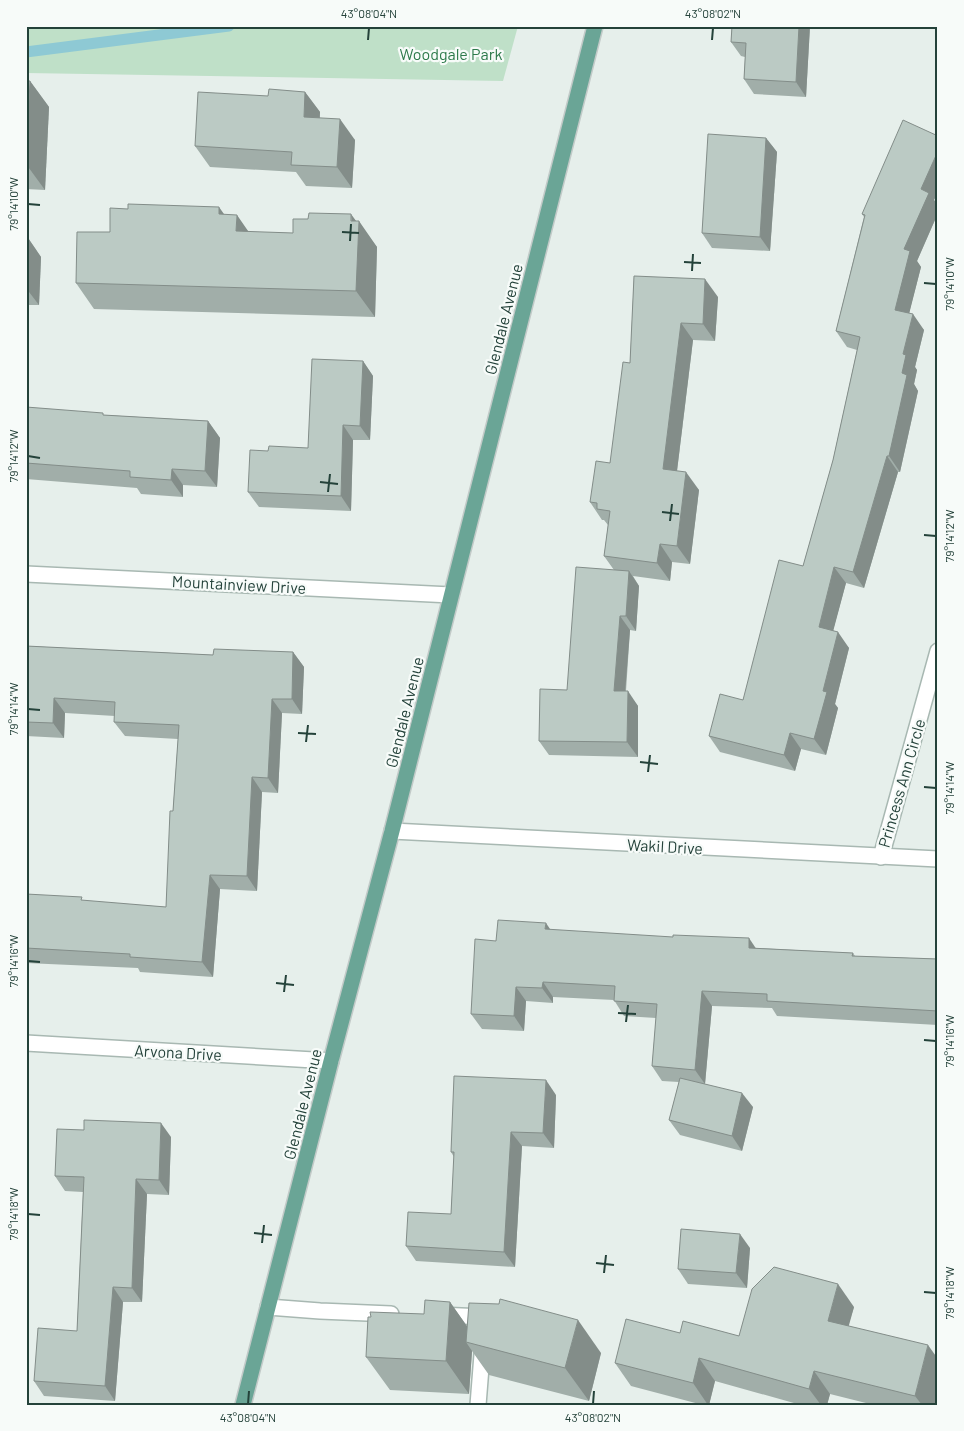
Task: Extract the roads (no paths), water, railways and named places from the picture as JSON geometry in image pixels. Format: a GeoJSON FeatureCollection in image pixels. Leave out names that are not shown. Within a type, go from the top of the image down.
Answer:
{"type":"FeatureCollection","features":[{"type":"Feature","properties":{"kind":"main road","name":"Glendale Avenue"},"geometry":{"type":"LineString","coordinates":[[243,1405],[331,1060],[392,832],[595,26]]}},
{"type":"Feature","properties":{"kind":"street","name":"Mountainview Drive"},"geometry":{"type":"LineString","coordinates":[[26,574],[451,595]]}},
{"type":"Feature","properties":{"kind":"street","name":"Princess Ann Circle"},"geometry":{"type":"LineString","coordinates":[[881,857],[938,651]]}},
{"type":"Feature","properties":{"kind":"street","name":"Wakil Drive"},"geometry":{"type":"LineString","coordinates":[[392,832],[938,859]]}},
{"type":"Feature","properties":{"kind":"street","name":"Arvona Drive"},"geometry":{"type":"LineString","coordinates":[[26,1043],[331,1060]]}},
{"type":"Feature","properties":{"kind":"street"},"geometry":{"type":"LineString","coordinates":[[268,1307],[407,1314]]}},
{"type":"Feature","properties":{"kind":"street"},"geometry":{"type":"LineString","coordinates":[[426,1315],[484,1317],[478,1405]]}},
{"type":"Feature","properties":{"kind":"waterway"},"geometry":{"type":"LineString","coordinates":[[26,52],[229,26]]}},
{"type":"Feature","properties":{"kind":"park label","name":"Woodgale Park"},"geometry":{"type":"Point","coordinates":[451,53]}}]}
